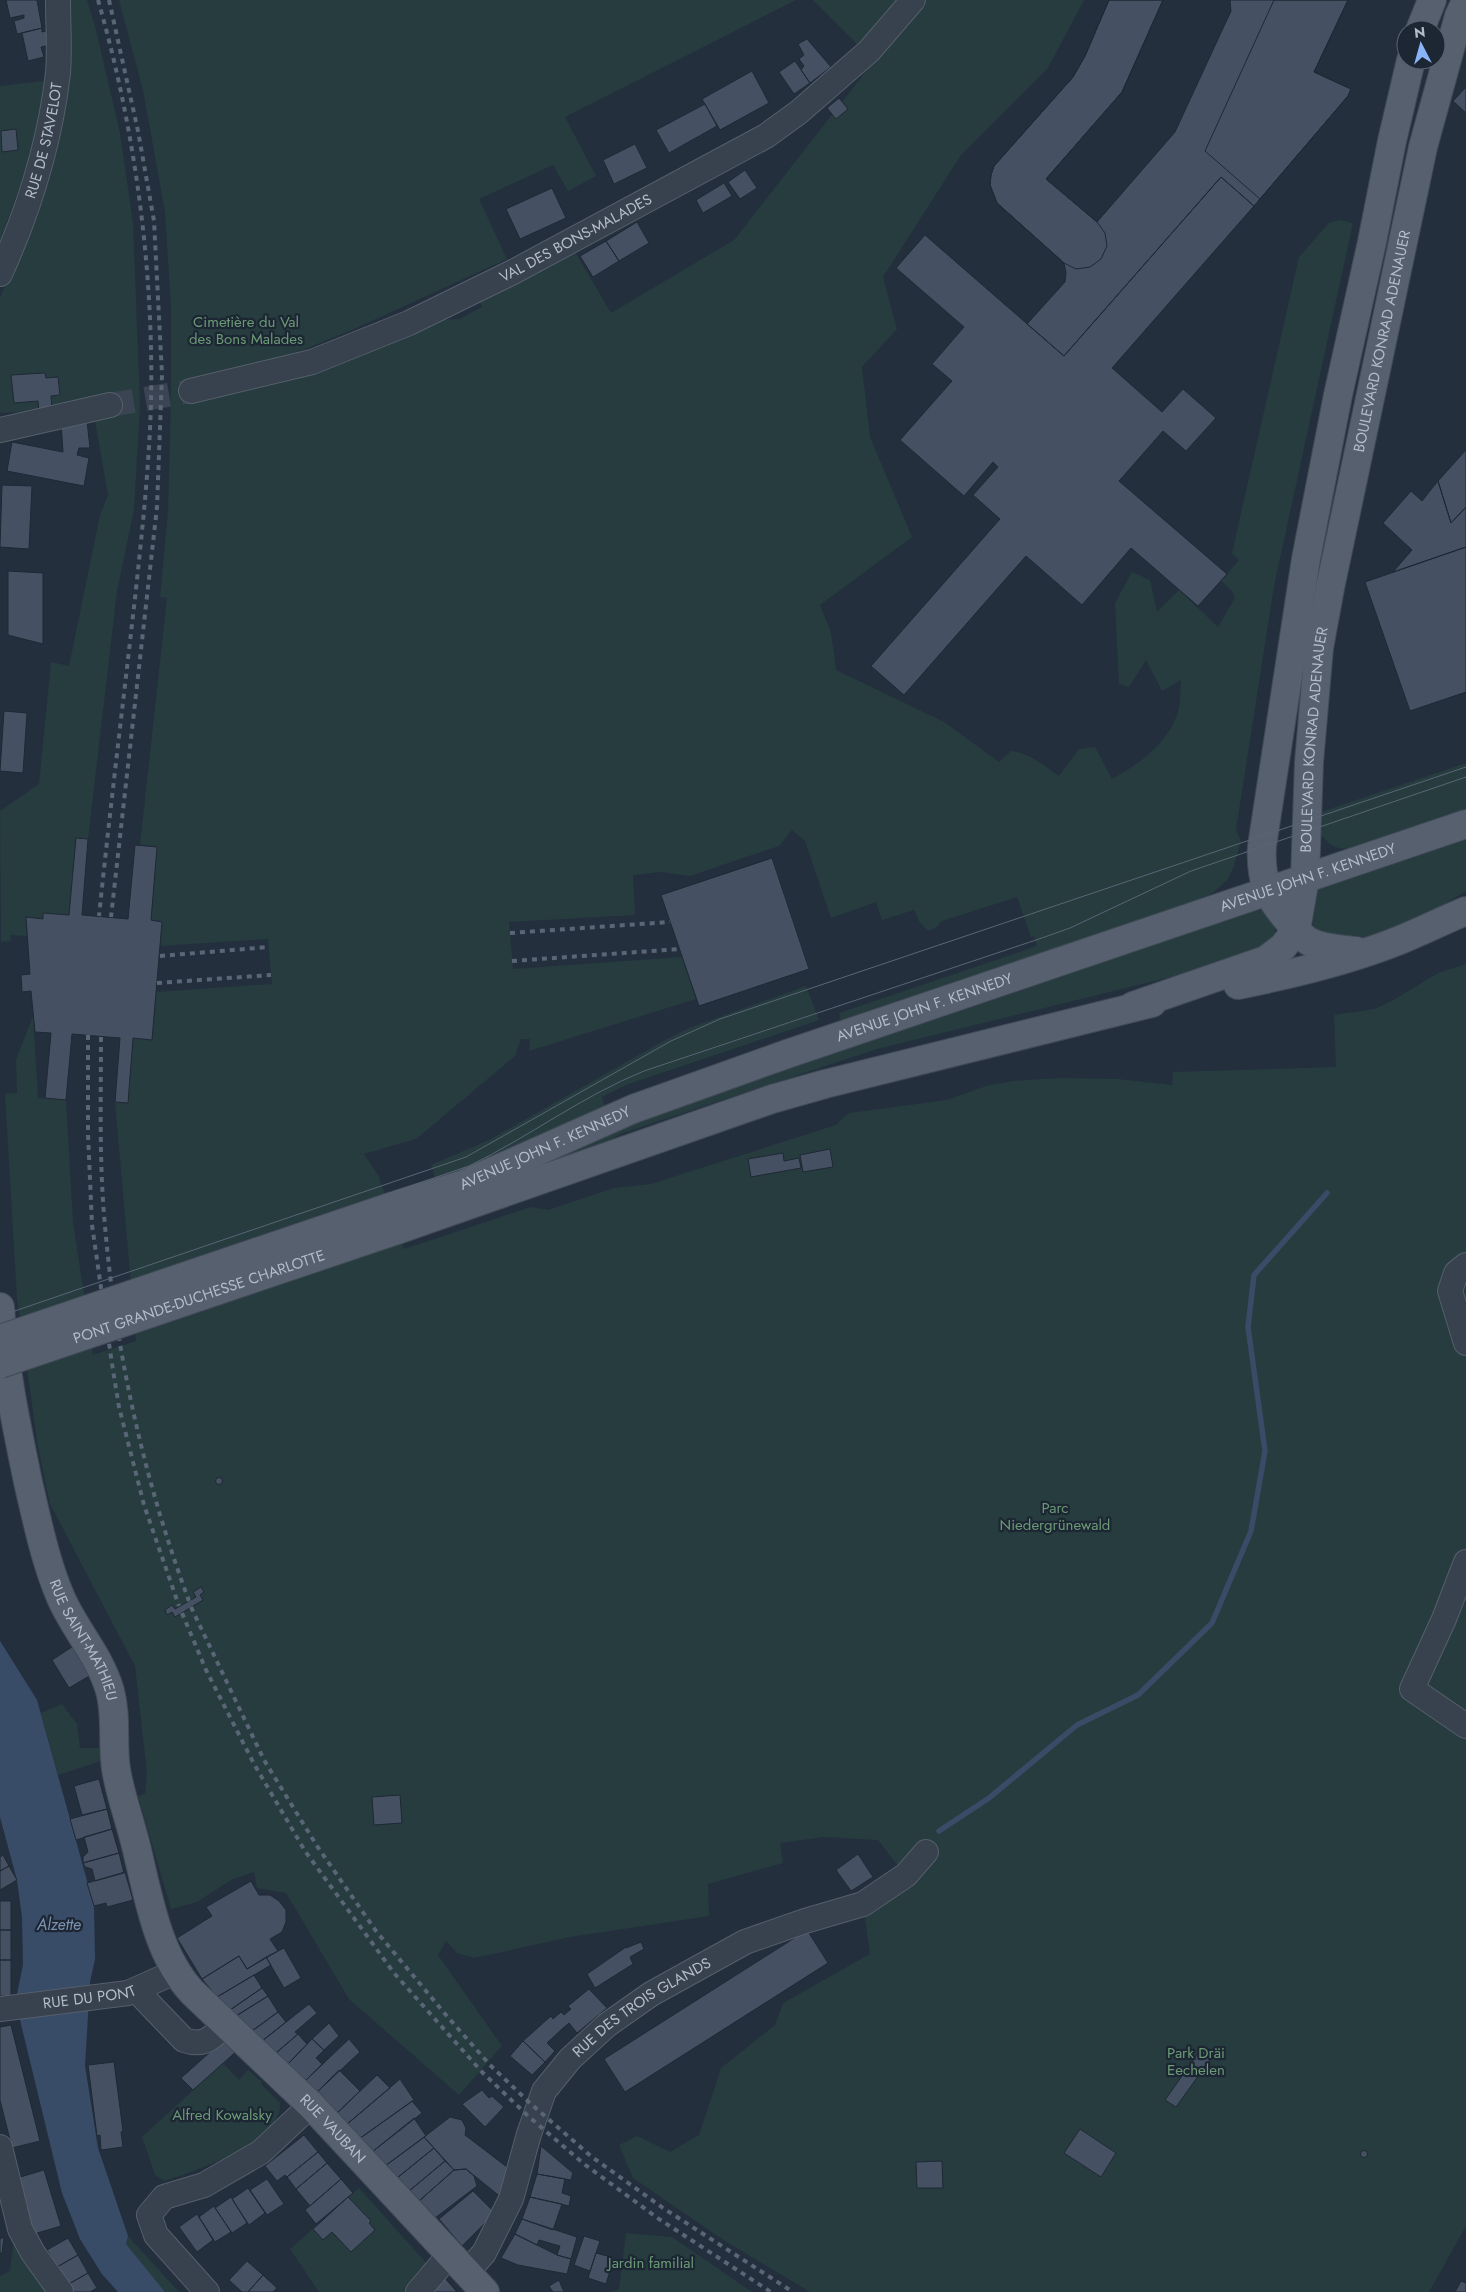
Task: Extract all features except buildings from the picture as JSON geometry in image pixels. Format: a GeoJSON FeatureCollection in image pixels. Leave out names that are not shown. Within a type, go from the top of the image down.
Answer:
{"type":"FeatureCollection","features":[{"type":"Feature","properties":{"kind":"main road"},"geometry":{"type":"LineString","coordinates":[[1424,20],[1432,0]]}},
{"type":"Feature","properties":{"kind":"main road","name":"BOULEVARD KONRAD ADENAUER"},"geometry":{"type":"LineString","coordinates":[[1296,930],[1305,878],[1310,752],[1319,648],[1423,147],[1459,16],[1466,1]]}},
{"type":"Feature","properties":{"kind":"main road","name":"BOULEVARD KONRAD ADENAUER"},"geometry":{"type":"LineString","coordinates":[[1296,930],[1267,891],[1261,866],[1262,846],[1306,559],[1338,395],[1409,70]]}},
{"type":"Feature","properties":{"kind":"main road","name":"AVENUE JOHN F. KENNEDY"},"geometry":{"type":"LineString","coordinates":[[394,1219],[464,1184],[633,1109],[786,1054],[1466,824]]}},
{"type":"Feature","properties":{"kind":"main road","name":"AVENUE JOHN F. KENNEDY"},"geometry":{"type":"LineString","coordinates":[[394,1219],[772,1099],[1133,1006],[1291,975],[1399,940],[1466,911]]}},
{"type":"Feature","properties":{"kind":"main road"},"geometry":{"type":"LineString","coordinates":[[1133,1006],[1266,960],[1283,947],[1296,930],[1308,941],[1320,947],[1365,952]]}},
{"type":"Feature","properties":{"kind":"main road","name":"PONT GRANDE-DUCHESSE CHARLOTTE"},"geometry":{"type":"LineString","coordinates":[[0,1339],[394,1219]]}},
{"type":"Feature","properties":{"kind":"main road","name":"PONT GRANDE-DUCHESSE CHARLOTTE"},"geometry":{"type":"LineString","coordinates":[[0,1364],[394,1219]]}},
{"type":"Feature","properties":{"kind":"main road","name":"RUE SAINT-MATHIEU"},"geometry":{"type":"LineString","coordinates":[[0,1307],[2,1344],[35,1510],[50,1569],[61,1598],[74,1623],[97,1658],[110,1691],[114,1713],[116,1769],[156,1921],[175,1972]]}},
{"type":"Feature","properties":{"kind":"main road","name":"RUE VAUBAN"},"geometry":{"type":"LineString","coordinates":[[175,1972],[192,1992],[311,2105],[467,2273]]}},
{"type":"Feature","properties":{"kind":"street","name":"RUE DE STAVELOT"},"geometry":{"type":"LineString","coordinates":[[0,274],[16,236],[49,133],[58,71],[58,0]]}},
{"type":"Feature","properties":{"kind":"street","name":"VAL DES BONS-MALADES"},"geometry":{"type":"LineString","coordinates":[[191,391],[312,362],[410,323],[513,272],[766,136],[799,112],[869,50],[913,0]]}},
{"type":"Feature","properties":{"kind":"street"},"geometry":{"type":"LineString","coordinates":[[0,430],[110,405]]}},
{"type":"Feature","properties":{"kind":"street"},"geometry":{"type":"LineString","coordinates":[[1466,1265],[1456,1273],[1450,1291],[1466,1344]]}},
{"type":"Feature","properties":{"kind":"street"},"geometry":{"type":"LineString","coordinates":[[1466,1562],[1444,1619],[1412,1689],[1466,1726]]}},
{"type":"Feature","properties":{"kind":"street","name":"RUE DES TROIS GLANDS"},"geometry":{"type":"LineString","coordinates":[[418,2292],[467,2273],[484,2253],[511,2199],[544,2091],[570,2059],[607,2025],[651,1994],[745,1942],[805,1921],[864,1904],[906,1875],[926,1852]]}},
{"type":"Feature","properties":{"kind":"street","name":"RUE DU PONT"},"geometry":{"type":"LineString","coordinates":[[9,2007],[128,1993],[175,1972]]}},
{"type":"Feature","properties":{"kind":"street"},"geometry":{"type":"LineString","coordinates":[[136,1990],[184,2040],[194,2044],[205,2042],[226,2024]]}},
{"type":"Feature","properties":{"kind":"street"},"geometry":{"type":"LineString","coordinates":[[207,2292],[156,2235],[149,2215],[164,2197],[204,2185],[261,2152],[311,2105]]}},
{"type":"Feature","properties":{"kind":"street"},"geometry":{"type":"LineString","coordinates":[[0,2147],[20,2229],[33,2253],[61,2292]]}},
{"type":"Feature","properties":{"kind":"green space"},"geometry":{"type":"Polygon","coordinates":[[[66,0],[87,0],[96,30],[120,133],[133,223],[140,405],[134,510],[117,591],[88,839],[69,915],[44,913],[43,919],[26,918],[27,936],[10,935],[11,941],[1,942],[0,811],[39,784],[51,662],[69,666],[100,515],[108,495],[95,421],[111,412],[39,411],[0,413],[0,298],[46,180],[66,0]]]}},
{"type":"Feature","properties":{"kind":"green space"},"geometry":{"type":"Polygon","coordinates":[[[119,0],[796,0],[565,117],[596,176],[568,191],[553,165],[479,199],[507,259],[352,330],[273,362],[438,320],[459,319],[482,307],[479,300],[575,252],[611,313],[734,240],[874,61],[813,0],[1084,0],[1048,68],[961,155],[883,277],[897,329],[862,367],[870,437],[912,537],[820,605],[831,632],[836,670],[944,722],[999,762],[1011,751],[1018,752],[1036,760],[1059,776],[1079,749],[1095,747],[1112,779],[1150,753],[1166,736],[1172,726],[1179,707],[1181,680],[1162,691],[1146,660],[1129,687],[1119,684],[1115,603],[1132,572],[1150,580],[1157,612],[1179,590],[1218,627],[1235,598],[1232,591],[1221,581],[1239,560],[1232,553],[1299,257],[1329,223],[1339,220],[1353,223],[1274,586],[1236,830],[1241,841],[1234,866],[1227,880],[1214,892],[1196,901],[841,1021],[839,1013],[1037,946],[1034,936],[1031,937],[1017,897],[942,921],[937,927],[928,931],[919,921],[914,910],[882,920],[876,902],[831,918],[805,841],[792,830],[779,846],[690,876],[660,872],[633,875],[635,915],[509,922],[513,969],[682,957],[696,999],[529,1051],[530,1039],[521,1039],[515,1056],[416,1139],[364,1154],[378,1175],[404,1249],[531,1207],[548,1210],[614,1188],[651,1184],[836,1125],[849,1113],[947,1100],[986,1086],[1013,1081],[1059,1078],[1117,1079],[1172,1085],[1173,1072],[1336,1067],[1334,1015],[1375,1009],[1438,973],[1466,964],[1466,2226],[1429,2292],[810,2292],[722,2239],[633,2178],[619,2145],[637,2136],[670,2152],[699,2135],[721,2068],[775,2025],[783,2003],[870,1954],[863,1904],[905,1875],[878,1840],[824,1837],[780,1843],[783,1863],[708,1884],[709,1916],[570,1937],[474,1958],[457,1953],[446,1941],[438,1955],[502,2046],[459,2095],[349,1999],[286,1893],[257,1888],[254,1872],[231,1880],[197,1902],[171,1909],[138,1796],[145,1794],[147,1773],[135,1666],[50,1504],[38,1447],[17,1298],[5,1094],[17,1093],[16,1060],[33,1016],[38,1098],[66,1100],[73,1222],[93,1355],[136,1341],[115,1102],[128,1102],[133,1038],[152,1040],[156,992],[272,984],[268,939],[160,946],[162,922],[151,920],[157,847],[140,845],[167,598],[160,597],[168,512],[171,306],[165,212],[143,90],[119,0]]]}},
{"type":"Feature","properties":{"kind":"green space"},"geometry":{"type":"Polygon","coordinates":[[[43,81],[42,125],[0,241],[0,86],[43,81]]]}},
{"type":"Feature","properties":{"kind":"green space"},"geometry":{"type":"Polygon","coordinates":[[[1466,763],[1466,811],[1355,848],[1344,849],[1334,846],[1326,841],[1319,832],[1323,830],[1318,813],[1466,763]]]}},
{"type":"Feature","properties":{"kind":"green space"},"geometry":{"type":"Polygon","coordinates":[[[1466,839],[1466,891],[1455,898],[1425,915],[1373,937],[1346,941],[1333,938],[1313,929],[1314,892],[1318,889],[1466,839]]]}},
{"type":"Feature","properties":{"kind":"green space"},"geometry":{"type":"Polygon","coordinates":[[[1260,910],[1272,918],[1275,926],[1274,934],[1265,946],[1235,961],[877,1049],[623,1133],[577,1158],[531,1175],[531,1163],[592,1136],[1251,911],[1260,910]]]}},
{"type":"Feature","properties":{"kind":"green space"},"geometry":{"type":"Polygon","coordinates":[[[806,986],[819,1020],[626,1085],[602,1097],[605,1107],[437,1184],[431,1165],[489,1140],[689,1028],[806,986]]]}},
{"type":"Feature","properties":{"kind":"green space"},"geometry":{"type":"Polygon","coordinates":[[[62,1704],[77,1724],[80,1748],[99,1748],[101,1761],[58,1775],[41,1713],[62,1704]]]}},
{"type":"Feature","properties":{"kind":"green space","name":"Alfred Kowalsky"},"geometry":{"type":"Polygon","coordinates":[[[223,2063],[239,2080],[248,2070],[262,2082],[261,2084],[280,2103],[277,2117],[267,2130],[234,2153],[214,2163],[164,2181],[155,2175],[142,2137],[223,2063]]]}},
{"type":"Feature","properties":{"kind":"green space"},"geometry":{"type":"Polygon","coordinates":[[[359,2188],[429,2266],[411,2292],[319,2292],[290,2249],[313,2229],[323,2240],[332,2232],[351,2252],[371,2222],[348,2197],[359,2188]]]}},
{"type":"Feature","properties":{"kind":"green space","name":"Jardin familial"},"geometry":{"type":"Polygon","coordinates":[[[626,2233],[672,2237],[752,2292],[611,2292],[619,2289],[626,2233]]]}},
{"type":"Feature","properties":{"kind":"green space"},"geometry":{"type":"Polygon","coordinates":[[[128,2236],[179,2292],[165,2292],[162,2289],[126,2244],[128,2236]]]}},
{"type":"Feature","properties":{"kind":"green space"},"geometry":{"type":"Polygon","coordinates":[[[14,2238],[47,2292],[0,2292],[0,2276],[10,2271],[14,2238]]]}},
{"type":"Feature","properties":{"kind":"water","name":"Alzette"},"geometry":{"type":"Polygon","coordinates":[[[0,1641],[37,1700],[94,1906],[95,1959],[90,1982],[85,2066],[98,2148],[128,2236],[126,2244],[165,2292],[118,2292],[102,2274],[80,2239],[62,2193],[20,2020],[17,1994],[23,1965],[22,1917],[17,1880],[0,1817],[0,1641]]]}},
{"type":"Feature","properties":{"kind":"waterway"},"geometry":{"type":"LineString","coordinates":[[939,1831],[989,1798],[1077,1725],[1138,1695],[1212,1623],[1251,1531],[1265,1451],[1248,1327],[1254,1275],[1327,1193]]}},
{"type":"Feature","properties":{"kind":"tunnel"},"geometry":{"type":"LineString","coordinates":[[110,405],[191,391]]}},
{"type":"Feature","properties":{"kind":"tram line"},"geometry":{"type":"LineString","coordinates":[[0,1316],[466,1157],[671,1041],[720,1019],[1466,767]]}},
{"type":"Feature","properties":{"kind":"tram line"},"geometry":{"type":"LineString","coordinates":[[0,1326],[469,1166],[599,1092],[644,1071],[1070,928],[1191,871],[1466,777]]}},
{"type":"Feature","properties":{"kind":"railway"},"geometry":{"type":"LineString","coordinates":[[98,0],[122,98],[140,200],[149,303],[151,354],[151,404],[145,501],[99,916]]}},
{"type":"Feature","properties":{"kind":"railway"},"geometry":{"type":"LineString","coordinates":[[109,0],[138,131],[154,221],[162,375],[157,507],[111,917]]}},
{"type":"Feature","properties":{"kind":"railway"},"geometry":{"type":"LineString","coordinates":[[510,933],[670,922]]}},
{"type":"Feature","properties":{"kind":"railway"},"geometry":{"type":"LineString","coordinates":[[160,956],[269,947]]}},
{"type":"Feature","properties":{"kind":"railway"},"geometry":{"type":"LineString","coordinates":[[512,961],[680,949]]}},
{"type":"Feature","properties":{"kind":"railway"},"geometry":{"type":"LineString","coordinates":[[157,983],[271,975]]}},
{"type":"Feature","properties":{"kind":"railway"},"geometry":{"type":"LineString","coordinates":[[88,1035],[88,1134],[92,1225],[112,1364],[119,1407],[144,1505],[179,1606]]}},
{"type":"Feature","properties":{"kind":"railway"},"geometry":{"type":"LineString","coordinates":[[101,1037],[103,1202],[116,1322],[134,1416],[158,1509],[189,1601]]}},
{"type":"Feature","properties":{"kind":"railway"},"geometry":{"type":"LineString","coordinates":[[191,1607],[264,1760],[317,1846],[376,1931],[446,2015],[490,2065],[592,2157],[663,2208],[793,2292]]}},
{"type":"Feature","properties":{"kind":"railway"},"geometry":{"type":"LineString","coordinates":[[182,1613],[206,1670],[254,1764],[305,1851],[394,1973],[482,2072],[527,2115],[584,2164],[659,2219],[771,2292]]}},
{"type":"Feature","properties":{"kind":"park label","name":"Cimetière du Val des Bons Malades"},"geometry":{"type":"Point","coordinates":[246,330]}},
{"type":"Feature","properties":{"kind":"park label","name":"Parc Niedergrünewald"},"geometry":{"type":"Point","coordinates":[1055,1516]}},
{"type":"Feature","properties":{"kind":"park label","name":"Park Dräi Eechelen"},"geometry":{"type":"Point","coordinates":[1196,2062]}}]}
